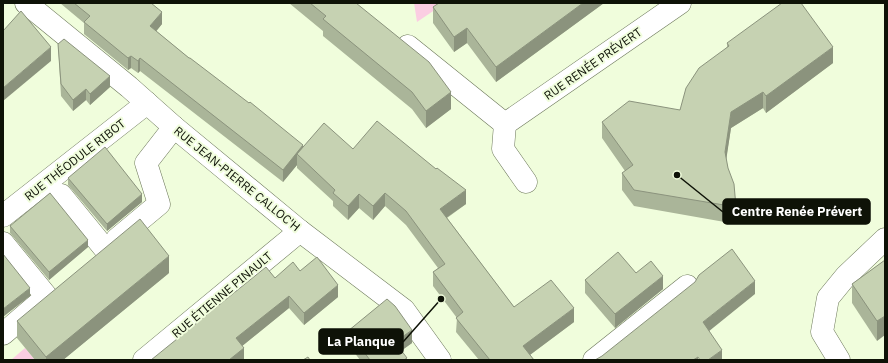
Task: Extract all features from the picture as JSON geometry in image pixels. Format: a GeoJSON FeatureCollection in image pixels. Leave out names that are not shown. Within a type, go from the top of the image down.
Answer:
{"type":"FeatureCollection","features":[{"type":"Feature","properties":{"kind":"street","name":"RUE JEAN-PIERRE CALLOC'H"},"geometry":{"type":"LineString","coordinates":[[26,3],[300,231],[404,310],[440,360]]}},
{"type":"Feature","properties":{"kind":"street","name":"RUE RENÉE PRÉVERT"},"geometry":{"type":"LineString","coordinates":[[505,124],[655,10],[680,3]]}},
{"type":"Feature","properties":{"kind":"street"},"geometry":{"type":"LineString","coordinates":[[391,32],[505,124],[503,149],[526,182]]}},
{"type":"Feature","properties":{"kind":"street","name":"RUE THÉODULE RIBOT"},"geometry":{"type":"LineString","coordinates":[[3,216],[147,103]]}},
{"type":"Feature","properties":{"kind":"street"},"geometry":{"type":"LineString","coordinates":[[88,263],[159,204],[146,163],[174,127]]}},
{"type":"Feature","properties":{"kind":"street"},"geometry":{"type":"LineString","coordinates":[[61,195],[105,248]]}},
{"type":"Feature","properties":{"kind":"street","name":"RUE ÉTIENNE PINAULT"},"geometry":{"type":"LineString","coordinates":[[144,360],[300,231]]}},
{"type":"Feature","properties":{"kind":"street"},"geometry":{"type":"LineString","coordinates":[[839,360],[822,332],[828,298],[846,276],[885,239]]}},
{"type":"Feature","properties":{"kind":"street"},"geometry":{"type":"LineString","coordinates":[[3,243],[47,296]]}},
{"type":"Feature","properties":{"kind":"street"},"geometry":{"type":"LineString","coordinates":[[3,334],[65,282]]}},
{"type":"Feature","properties":{"kind":"street"},"geometry":{"type":"LineString","coordinates":[[594,360],[687,286]]}},
{"type":"Feature","properties":{"kind":"shaded area"},"geometry":{"type":"Polygon","coordinates":[[[414,3],[445,3],[417,22],[414,3]]]}},
{"type":"Feature","properties":{"kind":"shaded area"},"geometry":{"type":"Polygon","coordinates":[[[25,348],[35,360],[11,360],[25,348]]]}},
{"type":"Feature","properties":{"kind":"building"},"geometry":{"type":"Polygon","coordinates":[[[74,3],[151,3],[162,12],[150,26],[189,58],[249,103],[250,102],[303,145],[283,170],[140,58],[138,61],[131,56],[128,58],[84,22],[90,16],[74,3]]]}},
{"type":"Feature","properties":{"kind":"building"},"geometry":{"type":"Polygon","coordinates":[[[310,3],[356,3],[429,62],[451,92],[426,111],[412,92],[323,19],[326,16],[310,3]]]}},
{"type":"Feature","properties":{"kind":"building"},"geometry":{"type":"Polygon","coordinates":[[[439,3],[583,3],[496,67],[467,28],[454,37],[433,7],[439,3]]]}},
{"type":"Feature","properties":{"kind":"building"},"geometry":{"type":"Polygon","coordinates":[[[782,3],[801,3],[833,47],[766,96],[763,92],[731,112],[725,152],[728,168],[734,184],[736,207],[634,190],[622,173],[633,165],[602,122],[629,101],[680,110],[686,88],[699,68],[729,46],[727,43],[782,3]]]}},
{"type":"Feature","properties":{"kind":"building"},"geometry":{"type":"Polygon","coordinates":[[[21,11],[51,47],[3,88],[3,31],[21,11]]]}},
{"type":"Feature","properties":{"kind":"building"},"geometry":{"type":"Polygon","coordinates":[[[64,39],[110,76],[90,94],[86,89],[73,100],[61,84],[58,44],[64,39]]]}},
{"type":"Feature","properties":{"kind":"building"},"geometry":{"type":"Polygon","coordinates":[[[377,121],[436,169],[437,168],[466,190],[440,209],[514,307],[551,280],[574,308],[523,346],[534,360],[490,360],[456,318],[463,312],[433,272],[445,264],[406,211],[385,193],[373,206],[359,194],[348,206],[333,193],[335,190],[297,154],[324,123],[353,149],[377,121]]]}},
{"type":"Feature","properties":{"kind":"building"},"geometry":{"type":"Polygon","coordinates":[[[105,147],[142,194],[107,224],[68,178],[105,147]]]}},
{"type":"Feature","properties":{"kind":"building"},"geometry":{"type":"Polygon","coordinates":[[[50,193],[88,240],[49,272],[10,226],[50,193]]]}},
{"type":"Feature","properties":{"kind":"building"},"geometry":{"type":"Polygon","coordinates":[[[140,219],[169,256],[46,357],[17,321],[140,219]]]}},
{"type":"Feature","properties":{"kind":"building"},"geometry":{"type":"Polygon","coordinates":[[[732,249],[755,281],[703,322],[722,350],[708,360],[700,360],[698,357],[693,360],[595,360],[695,282],[699,275],[732,249]]]}},
{"type":"Feature","properties":{"kind":"building"},"geometry":{"type":"Polygon","coordinates":[[[618,252],[636,273],[651,261],[663,276],[615,314],[585,280],[618,252]]]}},
{"type":"Feature","properties":{"kind":"building"},"geometry":{"type":"Polygon","coordinates":[[[3,254],[30,288],[3,309],[3,254]]]}},
{"type":"Feature","properties":{"kind":"building"},"geometry":{"type":"Polygon","coordinates":[[[317,257],[338,285],[304,313],[289,296],[236,338],[244,348],[229,360],[151,360],[266,267],[275,278],[293,262],[300,271],[317,257]]]}},
{"type":"Feature","properties":{"kind":"building"},"geometry":{"type":"Polygon","coordinates":[[[885,260],[885,316],[877,321],[852,284],[885,260]]]}},
{"type":"Feature","properties":{"kind":"building"},"geometry":{"type":"Polygon","coordinates":[[[387,299],[395,306],[412,330],[395,342],[407,358],[404,360],[370,360],[348,331],[387,299]]]}},
{"type":"Feature","properties":{"kind":"building"},"geometry":{"type":"Polygon","coordinates":[[[308,357],[310,360],[303,360],[308,357]]]}},
{"type":"Feature","properties":{"kind":"place","name":"Centre Renée Prévert"},"geometry":{"type":"Point","coordinates":[677,175]}},
{"type":"Feature","properties":{"kind":"place","name":"La Planque"},"geometry":{"type":"Point","coordinates":[441,299]}}]}
